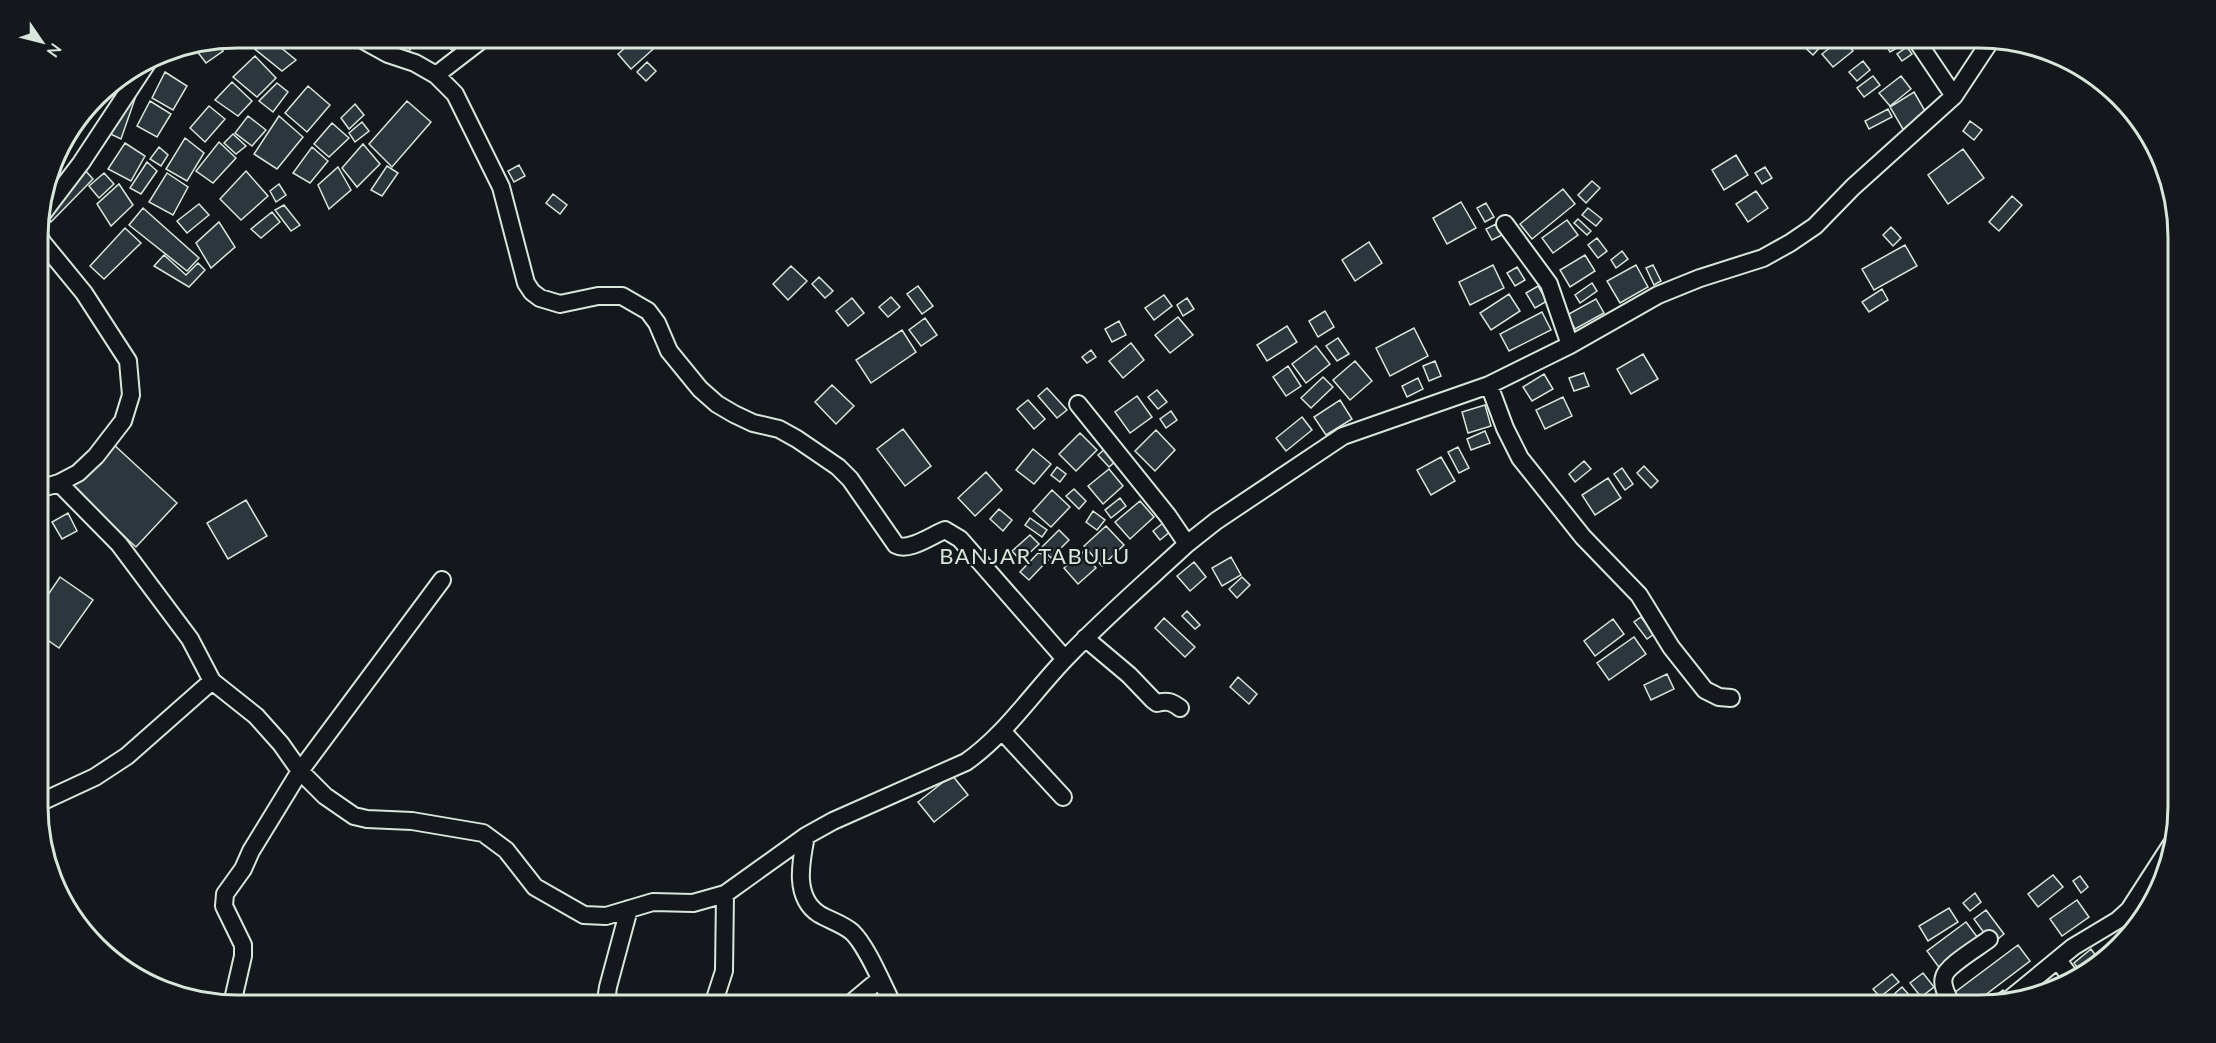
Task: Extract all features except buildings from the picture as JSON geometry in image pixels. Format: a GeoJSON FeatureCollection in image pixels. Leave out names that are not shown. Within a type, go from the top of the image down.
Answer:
{"type":"FeatureCollection","features":[{"type":"Feature","properties":{"kind":"street"},"geometry":{"type":"LineString","coordinates":[[377,48],[416,63],[436,75],[455,94],[501,187],[526,283],[532,292],[540,298],[560,304],[598,296],[622,296],[648,311],[657,323],[669,351],[687,374],[717,404],[753,423],[779,429],[838,467],[850,479],[900,548],[908,547],[945,530],[960,538],[1065,658]]}},
{"type":"Feature","properties":{"kind":"street"},"geometry":{"type":"LineString","coordinates":[[436,75],[471,48]]}},
{"type":"Feature","properties":{"kind":"street"},"geometry":{"type":"LineString","coordinates":[[1922,48],[1954,96]]}},
{"type":"Feature","properties":{"kind":"street"},"geometry":{"type":"LineString","coordinates":[[59,483],[119,544],[190,639],[212,681],[256,716],[281,744],[300,771],[325,796],[354,816],[367,819],[412,821],[483,833],[506,849],[535,887],[584,915],[606,916],[653,902],[693,903],[725,894],[806,836],[833,821],[966,762],[981,752],[1065,658],[1110,613],[1187,544],[1216,521],[1343,436],[1489,384],[1570,345],[1658,295],[1700,278],[1763,258],[1791,243],[1815,226],[1954,96],[1986,48]]}},
{"type":"Feature","properties":{"kind":"street"},"geometry":{"type":"LineString","coordinates":[[52,201],[81,163],[138,77]]}},
{"type":"Feature","properties":{"kind":"street"},"geometry":{"type":"LineString","coordinates":[[1505,224],[1549,284],[1570,345]]}},
{"type":"Feature","properties":{"kind":"street"},"geometry":{"type":"LineString","coordinates":[[48,249],[84,293],[128,361],[130,384],[130,395],[123,421],[96,456],[78,473],[48,486]]}},
{"type":"Feature","properties":{"kind":"street"},"geometry":{"type":"LineString","coordinates":[[1489,384],[1505,428],[1520,458],[1583,537],[1639,595],[1671,647],[1705,690],[1719,698],[1731,698]]}},
{"type":"Feature","properties":{"kind":"street"},"geometry":{"type":"LineString","coordinates":[[1078,404],[1187,544]]}},
{"type":"Feature","properties":{"kind":"street"},"geometry":{"type":"LineString","coordinates":[[234,995],[243,956],[243,945],[224,906],[225,894],[243,869],[250,851],[300,771],[442,580]]}},
{"type":"Feature","properties":{"kind":"street"},"geometry":{"type":"LineString","coordinates":[[1085,638],[1129,675],[1157,703],[1172,702],[1180,708]]}},
{"type":"Feature","properties":{"kind":"street"},"geometry":{"type":"LineString","coordinates":[[48,799],[95,777],[127,756],[212,681]]}},
{"type":"Feature","properties":{"kind":"street"},"geometry":{"type":"LineString","coordinates":[[1002,731],[1063,797]]}},
{"type":"Feature","properties":{"kind":"street"},"geometry":{"type":"LineString","coordinates":[[806,836],[800,872],[806,899],[817,912],[852,932],[888,995]]}},
{"type":"Feature","properties":{"kind":"street"},"geometry":{"type":"LineString","coordinates":[[2021,990],[2073,947],[2118,920],[2129,910],[2158,865]]}},
{"type":"Feature","properties":{"kind":"street"},"geometry":{"type":"LineString","coordinates":[[716,995],[724,971],[725,894]]}},
{"type":"Feature","properties":{"kind":"street"},"geometry":{"type":"LineString","coordinates":[[607,995],[628,909]]}},
{"type":"Feature","properties":{"kind":"street"},"geometry":{"type":"LineString","coordinates":[[1948,995],[1944,986],[1944,976],[1948,969],[1989,939]]}},
{"type":"Feature","properties":{"kind":"street"},"geometry":{"type":"LineString","coordinates":[[2058,960],[2067,972]]}},
{"type":"Feature","properties":{"kind":"street"},"geometry":{"type":"LineString","coordinates":[[861,995],[880,979]]}},
{"type":"Feature","properties":{"kind":"district","name":"BANJAR TABULU"},"geometry":{"type":"Point","coordinates":[1035,555]}}]}
